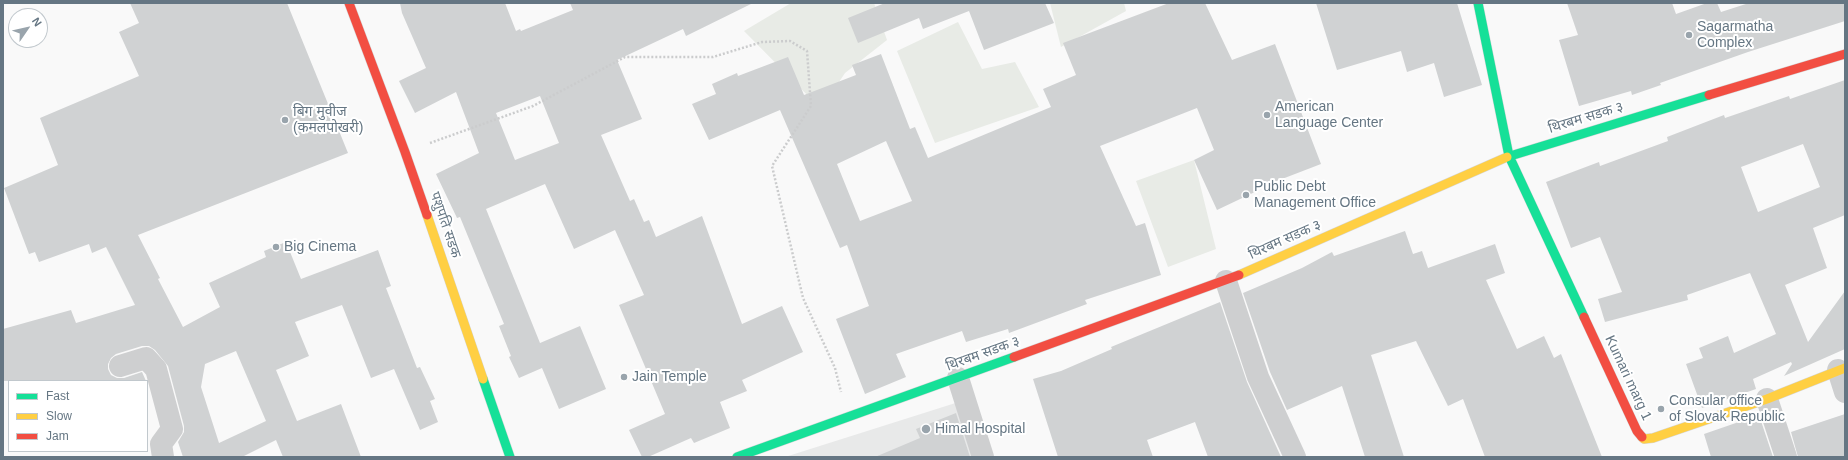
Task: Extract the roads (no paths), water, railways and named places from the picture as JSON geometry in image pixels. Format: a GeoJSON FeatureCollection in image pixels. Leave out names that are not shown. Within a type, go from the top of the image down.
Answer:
{"type":"FeatureCollection","features":[{"type":"Feature","properties":{"kind":"main road","name":"पशुपति सडक"},"geometry":{"type":"LineString","coordinates":[[349,3],[405,152],[510,457]]}},
{"type":"Feature","properties":{"kind":"main road"},"geometry":{"type":"LineString","coordinates":[[1478,3],[1509,156]]}},
{"type":"Feature","properties":{"kind":"main road","name":"थिरबम सडक ३"},"geometry":{"type":"LineString","coordinates":[[737,457],[1226,281],[1509,156],[1845,54]]}},
{"type":"Feature","properties":{"kind":"main road","name":"Kumari marg 1"},"geometry":{"type":"LineString","coordinates":[[1509,156],[1638,432],[1644,439],[1653,438],[1767,399],[1841,369]]}},
{"type":"Feature","properties":{"kind":"street"},"geometry":{"type":"LineString","coordinates":[[1226,281],[1258,378],[1295,457]]}},
{"type":"Feature","properties":{"kind":"street"},"geometry":{"type":"LineString","coordinates":[[120,366],[146,358],[156,369],[172,430],[161,444],[163,457]]}},
{"type":"Feature","properties":{"kind":"street"},"geometry":{"type":"LineString","coordinates":[[1841,369],[1845,392]]}},
{"type":"Feature","properties":{"kind":"street"},"geometry":{"type":"LineString","coordinates":[[958,378],[983,457]]}},
{"type":"Feature","properties":{"kind":"street"},"geometry":{"type":"LineString","coordinates":[[1767,399],[1786,457]]}},
{"type":"Feature","properties":{"kind":"place","name":"Sagarmatha Complex"},"geometry":{"type":"Point","coordinates":[1689,35]}},
{"type":"Feature","properties":{"kind":"place","name":"American Language Center"},"geometry":{"type":"Point","coordinates":[1267,115]}},
{"type":"Feature","properties":{"kind":"place","name":"बिग मुवीज (कमलपोखरी)"},"geometry":{"type":"Point","coordinates":[285,120]}},
{"type":"Feature","properties":{"kind":"place","name":"Public Debt Management Office"},"geometry":{"type":"Point","coordinates":[1246,195]}},
{"type":"Feature","properties":{"kind":"place","name":"Big Cinema"},"geometry":{"type":"Point","coordinates":[276,247]}},
{"type":"Feature","properties":{"kind":"place","name":"Jain Temple"},"geometry":{"type":"Point","coordinates":[624,377]}},
{"type":"Feature","properties":{"kind":"place","name":"Consular office of Slovak Republic"},"geometry":{"type":"Point","coordinates":[1661,409]}},
{"type":"Feature","properties":{"kind":"place","name":"Himal Hospital"},"geometry":{"type":"Point","coordinates":[926,429]}}]}
